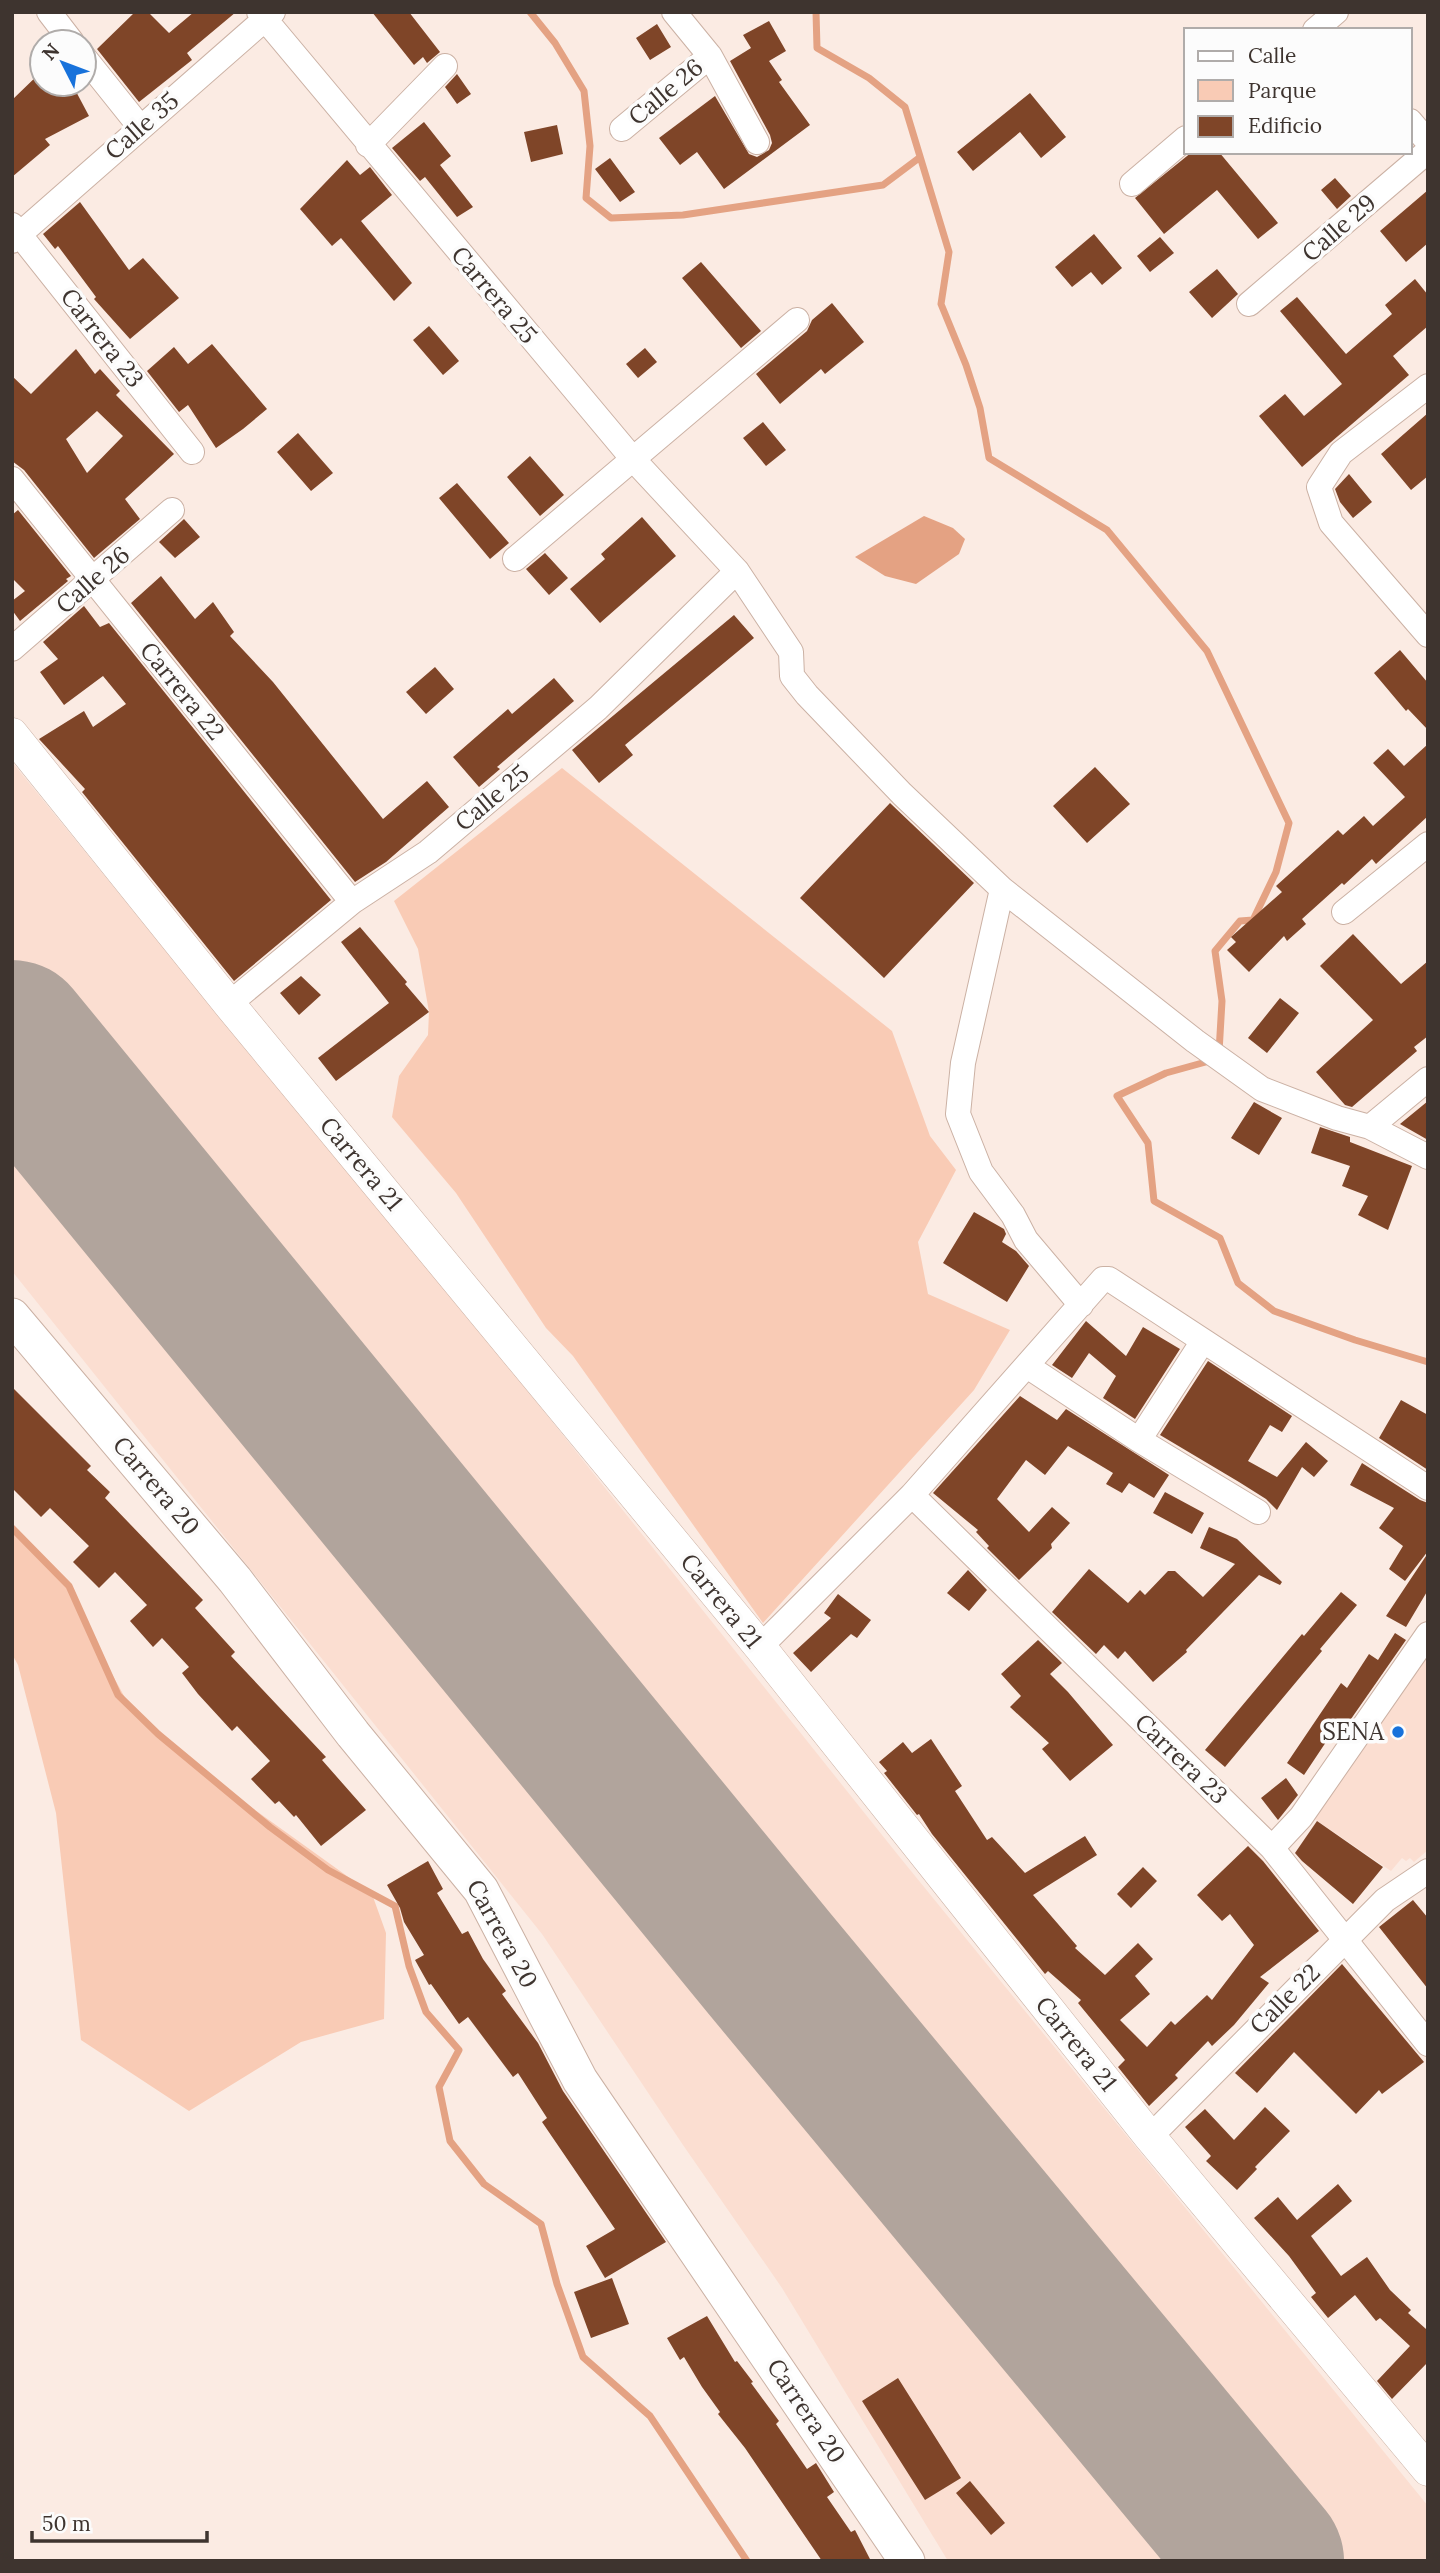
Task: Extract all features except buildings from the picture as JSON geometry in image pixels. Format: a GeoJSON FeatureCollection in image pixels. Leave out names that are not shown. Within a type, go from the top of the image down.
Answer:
{"type":"FeatureCollection","features":[{"type":"Feature","properties":{"kind":"main road","name":"Carrera 20"},"geometry":{"type":"LineString","coordinates":[[12,1316],[235,1580],[353,1734],[481,1889],[580,2080],[907,2561]]}},
{"type":"Feature","properties":{"kind":"street"},"geometry":{"type":"LineString","coordinates":[[48,12],[61,28]]}},
{"type":"Feature","properties":{"kind":"street"},"geometry":{"type":"LineString","coordinates":[[674,12],[710,56],[757,142]]}},
{"type":"Feature","properties":{"kind":"street","name":"Calle 35"},"geometry":{"type":"LineString","coordinates":[[15,233],[140,127],[265,15]]}},
{"type":"Feature","properties":{"kind":"street","name":"Carrera 25"},"geometry":{"type":"LineString","coordinates":[[265,15],[368,145],[632,458],[737,571],[791,652],[792,676],[902,794],[1002,889],[1195,1041],[1262,1089],[1337,1118],[1370,1127],[1428,1157]]}},
{"type":"Feature","properties":{"kind":"street","name":"Calle 26"},"geometry":{"type":"LineString","coordinates":[[622,129],[710,56]]}},
{"type":"Feature","properties":{"kind":"street"},"geometry":{"type":"LineString","coordinates":[[368,145],[445,66]]}},
{"type":"Feature","properties":{"kind":"street"},"geometry":{"type":"LineString","coordinates":[[98,74],[140,127]]}},
{"type":"Feature","properties":{"kind":"street"},"geometry":{"type":"LineString","coordinates":[[1412,123],[1428,142]]}},
{"type":"Feature","properties":{"kind":"street"},"geometry":{"type":"LineString","coordinates":[[1132,184],[1184,140]]}},
{"type":"Feature","properties":{"kind":"street","name":"Calle 29"},"geometry":{"type":"LineString","coordinates":[[1249,304],[1428,151]]}},
{"type":"Feature","properties":{"kind":"street","name":"Carrera 23"},"geometry":{"type":"LineString","coordinates":[[15,233],[192,452]]}},
{"type":"Feature","properties":{"kind":"street"},"geometry":{"type":"LineString","coordinates":[[515,559],[797,320]]}},
{"type":"Feature","properties":{"kind":"street"},"geometry":{"type":"LineString","coordinates":[[1425,625],[1331,523],[1320,487],[1341,453],[1428,386]]}},
{"type":"Feature","properties":{"kind":"street","name":"Carrera 22"},"geometry":{"type":"LineString","coordinates":[[12,479],[352,902]]}},
{"type":"Feature","properties":{"kind":"street","name":"Calle 26"},"geometry":{"type":"LineString","coordinates":[[12,649],[173,510]]}},
{"type":"Feature","properties":{"kind":"street","name":"Calle 25"},"geometry":{"type":"LineString","coordinates":[[229,1004],[352,902],[428,852],[598,708],[737,571]]}},
{"type":"Feature","properties":{"kind":"street","name":"Carrera 21"},"geometry":{"type":"LineString","coordinates":[[12,734],[229,1004],[760,1647],[1150,2137],[1428,2470]]}},
{"type":"Feature","properties":{"kind":"street"},"geometry":{"type":"LineString","coordinates":[[1344,912],[1428,844]]}},
{"type":"Feature","properties":{"kind":"street"},"geometry":{"type":"LineString","coordinates":[[1002,889],[963,1063],[958,1114],[981,1172],[1013,1215],[1026,1240],[1081,1305]]}},
{"type":"Feature","properties":{"kind":"street"},"geometry":{"type":"LineString","coordinates":[[1370,1127],[1428,1079]]}},
{"type":"Feature","properties":{"kind":"street"},"geometry":{"type":"LineString","coordinates":[[760,1647],[912,1495],[1106,1278],[1428,1488]]}},
{"type":"Feature","properties":{"kind":"street"},"geometry":{"type":"LineString","coordinates":[[1139,1440],[1203,1341]]}},
{"type":"Feature","properties":{"kind":"street"},"geometry":{"type":"LineString","coordinates":[[1027,1366],[1139,1440],[1258,1512]]}},
{"type":"Feature","properties":{"kind":"street","name":"Carrera 23"},"geometry":{"type":"LineString","coordinates":[[912,1495],[1272,1848],[1428,2044]]}},
{"type":"Feature","properties":{"kind":"street"},"geometry":{"type":"LineString","coordinates":[[1272,1848],[1301,1817],[1428,1634]]}},
{"type":"Feature","properties":{"kind":"street","name":"Calle 22"},"geometry":{"type":"LineString","coordinates":[[1150,2137],[1344,1939],[1385,1900],[1428,1871]]}},
{"type":"Feature","properties":{"kind":"shaded area"},"geometry":{"type":"Polygon","coordinates":[[[924,516],[953,528],[965,539],[959,554],[916,584],[885,576],[855,557],[924,516]]]}},
{"type":"Feature","properties":{"kind":"shaded area"},"geometry":{"type":"Polygon","coordinates":[[[12,762],[239,1041],[396,1226],[898,1855],[1428,2506],[1428,2561],[948,2561],[782,2288],[542,1934],[12,1271],[12,762]]]}},
{"type":"Feature","properties":{"kind":"shaded area","name":"SENA"},"geometry":{"type":"Polygon","coordinates":[[[1428,1649],[1428,1850],[1414,1862],[1410,1858],[1406,1861],[1402,1858],[1391,1871],[1310,1816],[1428,1649]]]}},
{"type":"Feature","properties":{"kind":"green space"},"geometry":{"type":"Polygon","coordinates":[[[562,768],[892,1031],[930,1136],[956,1170],[918,1242],[928,1294],[1010,1330],[974,1390],[763,1623],[573,1356],[546,1328],[456,1193],[392,1117],[399,1076],[428,1035],[429,1012],[418,949],[394,901],[562,768]]]}},
{"type":"Feature","properties":{"kind":"green space"},"geometry":{"type":"Polygon","coordinates":[[[12,1533],[69,1586],[97,1647],[129,1705],[212,1779],[372,1894],[386,1933],[384,2019],[301,2042],[189,2111],[81,2040],[56,1813],[18,1665],[12,1654],[12,1533]]]}},
{"type":"Feature","properties":{"kind":"waterway"},"geometry":{"type":"LineString","coordinates":[[530,12],[555,43],[584,91],[590,146],[586,198],[611,218],[683,215],[883,185],[919,158]]}},
{"type":"Feature","properties":{"kind":"waterway"},"geometry":{"type":"LineString","coordinates":[[816,12],[817,48],[869,78],[905,107],[949,252],[941,304],[980,408],[989,458],[1107,530],[1207,651],[1289,823],[1276,872],[1253,920],[1240,921],[1215,951],[1222,1001],[1219,1052]]}},
{"type":"Feature","properties":{"kind":"waterway"},"geometry":{"type":"LineString","coordinates":[[1213,1060],[1166,1073],[1117,1096],[1148,1143],[1154,1201],[1220,1238],[1238,1283],[1274,1311],[1428,1362]]}},
{"type":"Feature","properties":{"kind":"waterway"},"geometry":{"type":"LineString","coordinates":[[12,1528],[69,1586],[118,1695],[158,1734],[270,1827],[328,1870],[395,1906],[409,1966],[426,2012],[459,2050],[439,2087],[450,2141],[484,2184],[541,2224],[557,2284],[583,2357],[650,2416],[747,2561]]}},
{"type":"Feature","properties":{"kind":"runway"},"geometry":{"type":"LineString","coordinates":[[12,1039],[769,1963],[1265,2561]]}},
{"type":"Feature","properties":{"kind":"place","name":"SENA"},"geometry":{"type":"Point","coordinates":[1398,1732]}}]}
